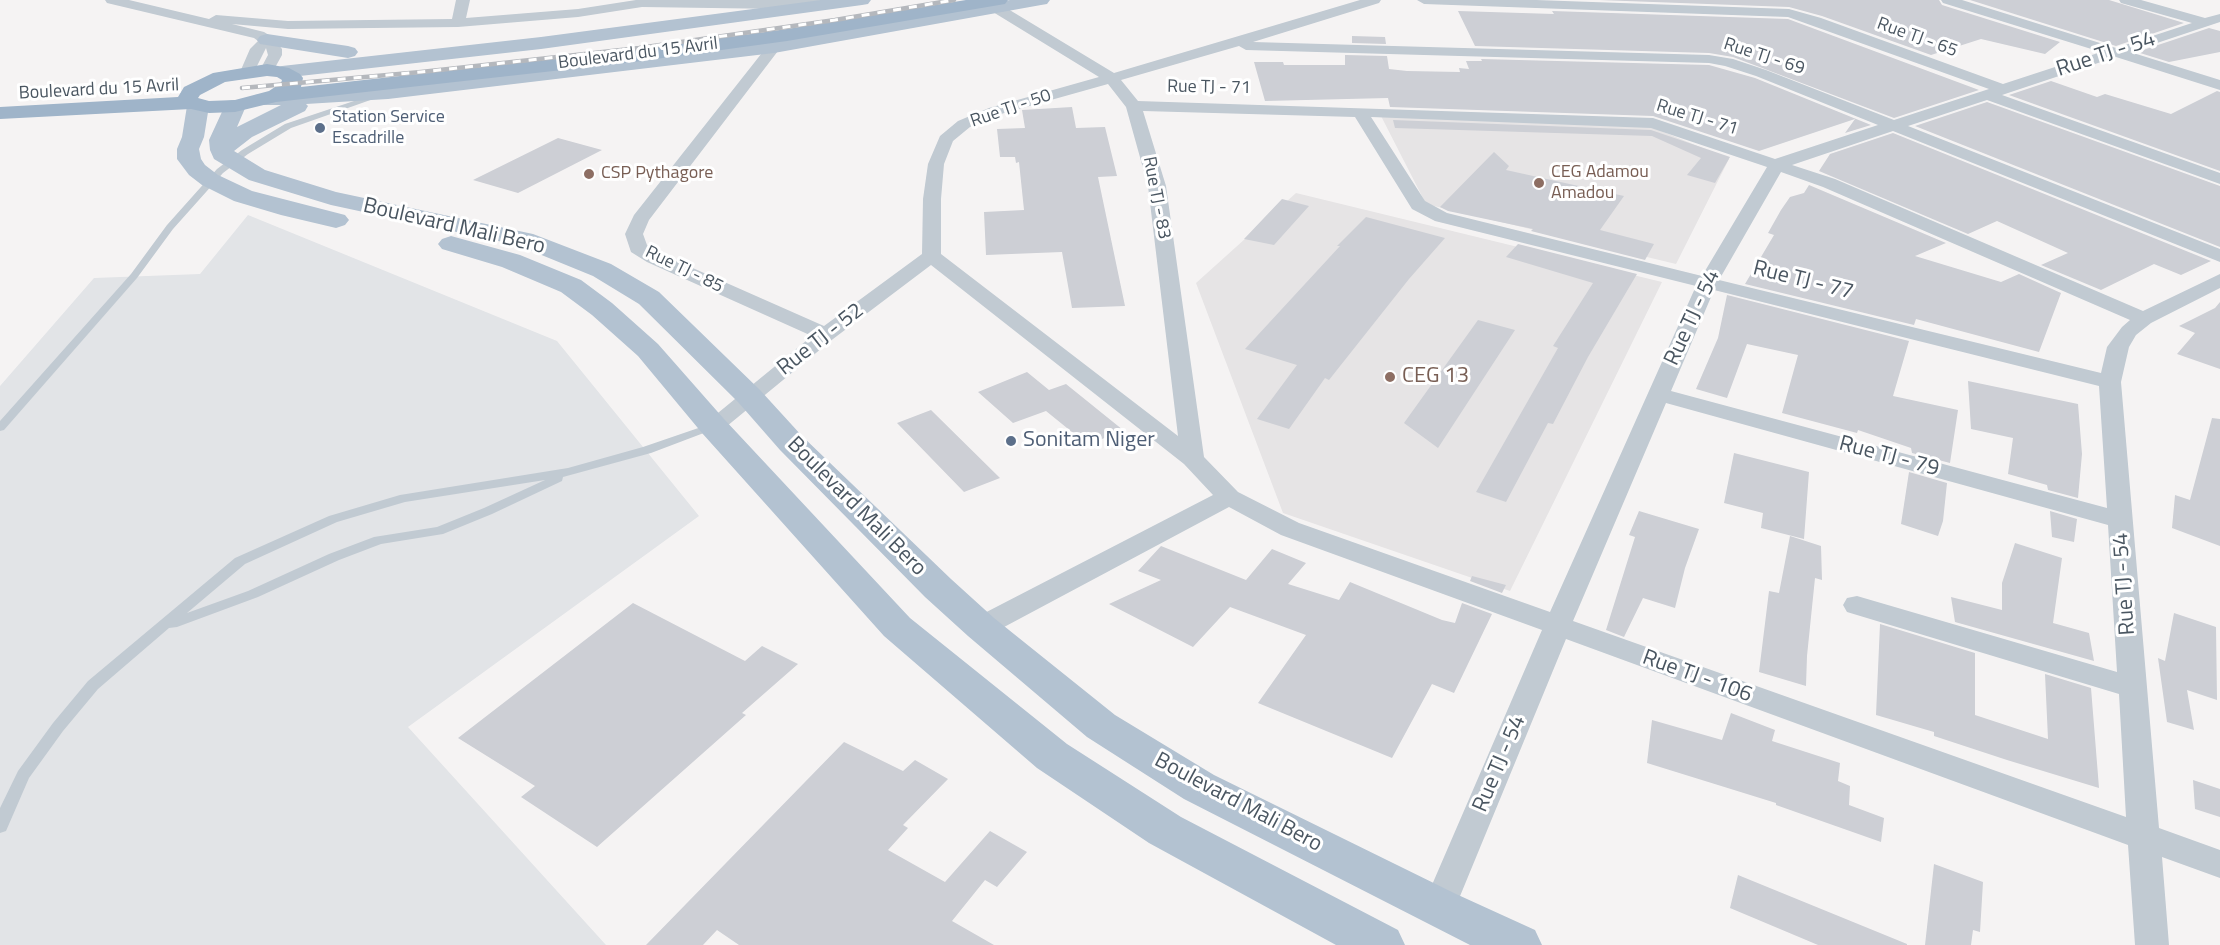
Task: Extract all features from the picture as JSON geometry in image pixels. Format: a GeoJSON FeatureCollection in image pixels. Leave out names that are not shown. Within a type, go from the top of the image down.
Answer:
{"type":"FeatureCollection","features":[{"type":"Feature","properties":{"kind":"highway","name":"Boulevard du 15 Avril"},"geometry":{"type":"LineString","coordinates":[[271,72],[495,57],[744,26],[915,0]]}},
{"type":"Feature","properties":{"kind":"highway","name":"Boulevard du 15 Avril"},"geometry":{"type":"LineString","coordinates":[[0,94],[195,105],[256,102],[633,56],[999,4]]}},
{"type":"Feature","properties":{"kind":"highway"},"geometry":{"type":"LineString","coordinates":[[195,105],[220,77],[271,72],[293,78],[293,84],[256,102]]}},
{"type":"Feature","properties":{"kind":"highway","name":"Boulevard du 15 Avril"},"geometry":{"type":"LineString","coordinates":[[0,113],[114,107],[162,113],[195,105]]}},
{"type":"Feature","properties":{"kind":"main road","name":"Boulevard du 15 Avril"},"geometry":{"type":"LineString","coordinates":[[271,72],[541,44],[862,0]]}},
{"type":"Feature","properties":{"kind":"main road","name":"Boulevard du 15 Avril"},"geometry":{"type":"LineString","coordinates":[[256,102],[388,93],[774,47],[999,4],[1041,0]]}},
{"type":"Feature","properties":{"kind":"main road"},"geometry":{"type":"LineString","coordinates":[[267,40],[396,58]]}},
{"type":"Feature","properties":{"kind":"main road","name":"Boulevard du 15 Avril"},"geometry":{"type":"LineString","coordinates":[[256,102],[268,107],[297,106],[342,96]]}},
{"type":"Feature","properties":{"kind":"main road"},"geometry":{"type":"LineString","coordinates":[[221,164],[220,140],[256,102]]}},
{"type":"Feature","properties":{"kind":"main road","name":"Boulevard Mali Bero"},"geometry":{"type":"LineString","coordinates":[[195,105],[188,149],[189,159],[196,170],[221,164],[331,198],[524,239],[602,270],[649,298],[749,396],[791,443],[981,627],[1101,726],[1199,787],[1439,908],[1518,945]]}},
{"type":"Feature","properties":{"kind":"main road"},"geometry":{"type":"LineString","coordinates":[[221,164],[244,132],[297,106]]}},
{"type":"Feature","properties":{"kind":"main road","name":"Boulevard Mali Bero"},"geometry":{"type":"LineString","coordinates":[[221,164],[243,196],[290,210],[453,244],[511,261],[571,286],[602,309],[648,350],[713,426],[897,627],[1052,756],[1165,830],[1381,945]]}},
{"type":"Feature","properties":{"kind":"street"},"geometry":{"type":"LineString","coordinates":[[112,0],[214,21],[267,40],[257,49],[271,72]]}},
{"type":"Feature","properties":{"kind":"street"},"geometry":{"type":"LineString","coordinates":[[458,23],[463,0]]}},
{"type":"Feature","properties":{"kind":"street"},"geometry":{"type":"LineString","coordinates":[[214,21],[288,26],[458,23],[578,13],[629,2],[795,5],[832,0]]}},
{"type":"Feature","properties":{"kind":"street","name":"Rue TJ - 50"},"geometry":{"type":"LineString","coordinates":[[931,256],[932,199],[936,164],[946,139],[964,124],[995,111],[1229,45],[1374,0]]}},
{"type":"Feature","properties":{"kind":"street","name":"Rue TJ - 65"},"geometry":{"type":"LineString","coordinates":[[1424,0],[1789,13],[1816,21],[2220,179]]}},
{"type":"Feature","properties":{"kind":"street"},"geometry":{"type":"LineString","coordinates":[[1948,0],[2220,86]]}},
{"type":"Feature","properties":{"kind":"street"},"geometry":{"type":"LineString","coordinates":[[2126,0],[2216,23]]}},
{"type":"Feature","properties":{"kind":"street","name":"Rue TJ - 83"},"geometry":{"type":"LineString","coordinates":[[999,4],[1110,77],[1134,106],[1158,186],[1192,459]]}},
{"type":"Feature","properties":{"kind":"street"},"geometry":{"type":"LineString","coordinates":[[214,21],[226,6]]}},
{"type":"Feature","properties":{"kind":"street","name":"Rue TJ - 54"},"geometry":{"type":"LineString","coordinates":[[1439,908],[1557,627],[1708,282],[1777,164],[2114,51],[2216,23]]}},
{"type":"Feature","properties":{"kind":"street","name":"Rue TJ - 69"},"geometry":{"type":"LineString","coordinates":[[1229,45],[1362,51],[1709,59],[1728,62],[1761,73],[2220,256]]}},
{"type":"Feature","properties":{"kind":"street","name":"Rue TJ - 85"},"geometry":{"type":"LineString","coordinates":[[774,47],[640,219],[634,234],[638,248],[654,258],[826,335]]}},
{"type":"Feature","properties":{"kind":"street","name":"Rue TJ - 71"},"geometry":{"type":"LineString","coordinates":[[1134,106],[1653,123],[1777,164],[1916,219],[2144,319]]}},
{"type":"Feature","properties":{"kind":"street","name":"Rue TJ - 77"},"geometry":{"type":"LineString","coordinates":[[1360,112],[1418,205],[1427,212],[2110,382]]}},
{"type":"Feature","properties":{"kind":"street"},"geometry":{"type":"LineString","coordinates":[[931,256],[1192,459]]}},
{"type":"Feature","properties":{"kind":"street","name":"Rue TJ - 52"},"geometry":{"type":"LineString","coordinates":[[713,426],[826,335],[931,256]]}},
{"type":"Feature","properties":{"kind":"street","name":"Rue TJ - 54"},"geometry":{"type":"LineString","coordinates":[[2152,945],[2110,382],[2118,347],[2129,331],[2144,319],[2220,280]]}},
{"type":"Feature","properties":{"kind":"street","name":"Rue TJ - 79"},"geometry":{"type":"LineString","coordinates":[[1658,394],[2120,520]]}},
{"type":"Feature","properties":{"kind":"street","name":"Rue TJ - 106"},"geometry":{"type":"LineString","coordinates":[[1192,459],[1229,497],[1290,529],[2220,864]]}},
{"type":"Feature","properties":{"kind":"street"},"geometry":{"type":"LineString","coordinates":[[981,627],[1229,497]]}},
{"type":"Feature","properties":{"kind":"street"},"geometry":{"type":"LineString","coordinates":[[1857,605],[2132,687]]}},
{"type":"Feature","properties":{"kind":"lane"},"geometry":{"type":"LineString","coordinates":[[0,428],[134,276],[221,164],[288,126],[320,113],[388,93]]}},
{"type":"Feature","properties":{"kind":"lane"},"geometry":{"type":"LineString","coordinates":[[0,826],[23,775],[58,727],[93,685],[240,561],[333,519],[404,498],[569,472],[646,450],[713,426]]}},
{"type":"Feature","properties":{"kind":"lane"},"geometry":{"type":"LineString","coordinates":[[162,627],[253,594],[334,557],[379,540],[439,531],[497,507],[569,472]]}},
{"type":"Feature","properties":{"kind":"shaded area"},"geometry":{"type":"Polygon","coordinates":[[[1381,116],[1642,123],[1729,159],[1676,264],[1426,204],[1381,116]]]}},
{"type":"Feature","properties":{"kind":"shaded area"},"geometry":{"type":"Polygon","coordinates":[[[1296,193],[1662,282],[1510,591],[1283,513],[1196,283],[1296,193]]]}},
{"type":"Feature","properties":{"kind":"shaded area"},"geometry":{"type":"Polygon","coordinates":[[[248,215],[557,341],[699,516],[408,727],[606,945],[0,945],[0,386],[94,278],[200,274],[248,215]]]}},
{"type":"Feature","properties":{"kind":"building"},"geometry":{"type":"Polygon","coordinates":[[[1599,0],[1939,0],[1942,5],[2060,42],[2045,54],[1981,39],[1931,55],[1822,16],[1789,7],[1599,0]]]}},
{"type":"Feature","properties":{"kind":"building"},"geometry":{"type":"Polygon","coordinates":[[[1970,0],[2109,0],[2184,23],[2116,46],[1970,0]]]}},
{"type":"Feature","properties":{"kind":"building"},"geometry":{"type":"Polygon","coordinates":[[[1458,11],[1554,14],[1552,11],[1788,19],[1979,90],[1894,118],[1733,57],[1709,53],[1475,46],[1458,11]]]}},
{"type":"Feature","properties":{"kind":"building"},"geometry":{"type":"Polygon","coordinates":[[[2209,28],[2220,31],[2220,52],[2169,62],[2137,52],[2209,28]]]}},
{"type":"Feature","properties":{"kind":"building"},"geometry":{"type":"Polygon","coordinates":[[[1352,36],[1385,37],[1386,44],[1352,43],[1352,36]]]}},
{"type":"Feature","properties":{"kind":"building"},"geometry":{"type":"Polygon","coordinates":[[[1345,55],[1387,56],[1389,69],[1407,71],[1460,72],[1459,68],[1469,69],[1466,61],[1482,61],[1481,59],[1709,65],[1755,78],[1871,125],[1845,133],[1855,119],[1759,151],[1653,116],[1390,107],[1388,98],[1265,101],[1254,62],[1283,62],[1284,65],[1345,65],[1345,55]]]}},
{"type":"Feature","properties":{"kind":"building"},"geometry":{"type":"Polygon","coordinates":[[[2051,81],[2097,97],[2105,94],[2171,114],[2217,91],[2220,92],[2220,171],[2009,95],[2051,81]]]}},
{"type":"Feature","properties":{"kind":"building"},"geometry":{"type":"Polygon","coordinates":[[[1987,102],[2220,186],[2220,247],[1915,126],[1987,102]]]}},
{"type":"Feature","properties":{"kind":"building"},"geometry":{"type":"Polygon","coordinates":[[[1072,107],[1076,128],[1105,127],[1117,176],[1098,177],[1125,306],[1072,308],[1062,252],[986,255],[984,212],[1024,210],[1019,162],[1016,163],[1015,157],[1000,157],[997,129],[1025,128],[1022,110],[1072,107]]]}},
{"type":"Feature","properties":{"kind":"building"},"geometry":{"type":"Polygon","coordinates":[[[1393,120],[1651,130],[1730,157],[1715,183],[1687,175],[1701,158],[1652,136],[1395,128],[1393,120]]]}},
{"type":"Feature","properties":{"kind":"building"},"geometry":{"type":"Polygon","coordinates":[[[1893,133],[2211,261],[2181,275],[2154,264],[2101,290],[2041,265],[2068,253],[1997,221],[1968,234],[1819,171],[1830,154],[1893,133]]]}},
{"type":"Feature","properties":{"kind":"building"},"geometry":{"type":"Polygon","coordinates":[[[558,138],[602,150],[518,193],[473,180],[558,138]]]}},
{"type":"Feature","properties":{"kind":"building"},"geometry":{"type":"Polygon","coordinates":[[[1494,152],[1509,166],[1506,170],[1624,196],[1600,230],[1654,244],[1645,260],[1531,231],[1533,229],[1448,211],[1440,207],[1494,152]]]}},
{"type":"Feature","properties":{"kind":"building"},"geometry":{"type":"Polygon","coordinates":[[[1809,185],[1946,243],[1915,256],[2001,282],[2019,274],[2061,293],[2039,352],[1916,319],[1914,325],[1745,284],[1774,235],[1768,233],[1781,210],[1790,197],[1804,193],[1809,185]]]}},
{"type":"Feature","properties":{"kind":"building"},"geometry":{"type":"Polygon","coordinates":[[[1282,199],[1309,206],[1274,245],[1244,239],[1282,199]]]}},
{"type":"Feature","properties":{"kind":"building"},"geometry":{"type":"Polygon","coordinates":[[[1366,217],[1445,238],[1409,279],[1329,380],[1325,378],[1289,429],[1257,419],[1297,365],[1245,349],[1366,217]]]}},
{"type":"Feature","properties":{"kind":"building"},"geometry":{"type":"Polygon","coordinates":[[[1518,244],[1637,274],[1588,357],[1553,424],[1548,423],[1506,502],[1476,492],[1558,348],[1553,346],[1593,283],[1506,257],[1518,244]]]}},
{"type":"Feature","properties":{"kind":"building"},"geometry":{"type":"Polygon","coordinates":[[[1727,295],[1909,341],[1893,396],[1958,410],[1950,463],[1912,453],[1911,448],[1858,430],[1857,433],[1782,413],[1798,355],[1747,344],[1727,398],[1696,389],[1718,338],[1727,295]]]}},
{"type":"Feature","properties":{"kind":"building"},"geometry":{"type":"Polygon","coordinates":[[[2220,302],[2220,369],[2177,354],[2195,333],[2179,326],[2215,308],[2220,302]]]}},
{"type":"Feature","properties":{"kind":"building"},"geometry":{"type":"Polygon","coordinates":[[[1478,320],[1515,330],[1438,448],[1404,423],[1478,320]]]}},
{"type":"Feature","properties":{"kind":"building"},"geometry":{"type":"Polygon","coordinates":[[[1027,372],[1049,390],[1066,384],[1123,430],[1088,445],[1046,411],[1013,423],[978,392],[1027,372]]]}},
{"type":"Feature","properties":{"kind":"building"},"geometry":{"type":"Polygon","coordinates":[[[1968,381],[2078,404],[2082,454],[2078,498],[2048,490],[2047,485],[2008,474],[2013,438],[1971,429],[1968,381]]]}},
{"type":"Feature","properties":{"kind":"building"},"geometry":{"type":"Polygon","coordinates":[[[931,410],[1000,478],[964,492],[897,423],[931,410]]]}},
{"type":"Feature","properties":{"kind":"building"},"geometry":{"type":"Polygon","coordinates":[[[2212,418],[2220,419],[2220,546],[2172,528],[2175,495],[2190,500],[2212,418]]]}},
{"type":"Feature","properties":{"kind":"building"},"geometry":{"type":"Polygon","coordinates":[[[1734,453],[1809,472],[1804,539],[1761,528],[1763,513],[1724,503],[1734,453]]]}},
{"type":"Feature","properties":{"kind":"building"},"geometry":{"type":"Polygon","coordinates":[[[1909,472],[1947,483],[1943,521],[1938,536],[1901,524],[1909,472]]]}},
{"type":"Feature","properties":{"kind":"building"},"geometry":{"type":"Polygon","coordinates":[[[1639,511],[1699,529],[1685,568],[1675,608],[1643,598],[1624,637],[1606,630],[1635,537],[1629,535],[1639,511]]]}},
{"type":"Feature","properties":{"kind":"building"},"geometry":{"type":"Polygon","coordinates":[[[2050,511],[2077,519],[2074,542],[2052,537],[2050,511]]]}},
{"type":"Feature","properties":{"kind":"building"},"geometry":{"type":"Polygon","coordinates":[[[1790,536],[1821,546],[1822,580],[1815,578],[1806,686],[1759,672],[1769,591],[1779,593],[1790,536]]]}},
{"type":"Feature","properties":{"kind":"building"},"geometry":{"type":"Polygon","coordinates":[[[2015,543],[2062,558],[2053,623],[2089,633],[2094,661],[1955,622],[1951,597],[2002,610],[2002,583],[2015,543]]]}},
{"type":"Feature","properties":{"kind":"building"},"geometry":{"type":"Polygon","coordinates":[[[1161,546],[1246,580],[1272,549],[1306,563],[1288,584],[1339,600],[1350,582],[1442,620],[1455,623],[1462,603],[1492,614],[1454,693],[1432,684],[1392,758],[1258,703],[1306,635],[1230,607],[1193,647],[1109,604],[1161,580],[1138,571],[1161,546]]]}},
{"type":"Feature","properties":{"kind":"building"},"geometry":{"type":"Polygon","coordinates":[[[1472,576],[1506,585],[1502,593],[1470,581],[1472,576]]]}},
{"type":"Feature","properties":{"kind":"building"},"geometry":{"type":"Polygon","coordinates":[[[633,603],[745,661],[762,646],[798,664],[742,713],[746,715],[597,847],[521,797],[535,786],[458,738],[633,603]]]}},
{"type":"Feature","properties":{"kind":"building"},"geometry":{"type":"Polygon","coordinates":[[[2174,613],[2216,627],[2217,700],[2187,690],[2194,730],[2167,722],[2158,658],[2165,661],[2174,613]]]}},
{"type":"Feature","properties":{"kind":"building"},"geometry":{"type":"Polygon","coordinates":[[[1880,624],[1975,653],[1975,715],[2048,739],[2045,674],[2091,688],[2099,788],[2007,760],[1934,736],[1934,732],[1876,715],[1880,624]]]}},
{"type":"Feature","properties":{"kind":"building"},"geometry":{"type":"Polygon","coordinates":[[[1731,713],[1775,730],[1772,741],[1840,763],[1838,781],[1850,786],[1849,805],[1884,818],[1881,842],[1776,805],[1776,803],[1647,763],[1652,720],[1722,740],[1731,713]]]}},
{"type":"Feature","properties":{"kind":"building"},"geometry":{"type":"Polygon","coordinates":[[[844,742],[903,771],[915,760],[948,779],[903,825],[908,828],[888,850],[945,882],[990,831],[1027,852],[997,887],[985,880],[952,921],[994,945],[739,945],[717,930],[703,945],[646,945],[844,742]]]}},
{"type":"Feature","properties":{"kind":"building"},"geometry":{"type":"Polygon","coordinates":[[[2193,780],[2220,789],[2220,817],[2195,809],[2193,780]]]}},
{"type":"Feature","properties":{"kind":"building"},"geometry":{"type":"Polygon","coordinates":[[[1934,864],[1983,882],[1980,932],[1973,930],[1971,945],[1925,945],[1934,864]]]}},
{"type":"Feature","properties":{"kind":"building"},"geometry":{"type":"Polygon","coordinates":[[[1738,875],[1907,945],[1818,945],[1730,908],[1738,875]]]}},
{"type":"Feature","properties":{"kind":"railway"},"geometry":{"type":"LineString","coordinates":[[242,88],[421,72],[639,48],[835,20],[954,0]]}},
{"type":"Feature","properties":{"kind":"place","name":"Station Service Escadrille"},"geometry":{"type":"Point","coordinates":[320,128]}},
{"type":"Feature","properties":{"kind":"place","name":"CSP Pythagore"},"geometry":{"type":"Point","coordinates":[589,174]}},
{"type":"Feature","properties":{"kind":"place","name":"CEG Adamou Amadou"},"geometry":{"type":"Point","coordinates":[1539,183]}},
{"type":"Feature","properties":{"kind":"place","name":"CEG 13"},"geometry":{"type":"Point","coordinates":[1390,377]}},
{"type":"Feature","properties":{"kind":"place","name":"Sonitam Niger"},"geometry":{"type":"Point","coordinates":[1011,441]}}]}
